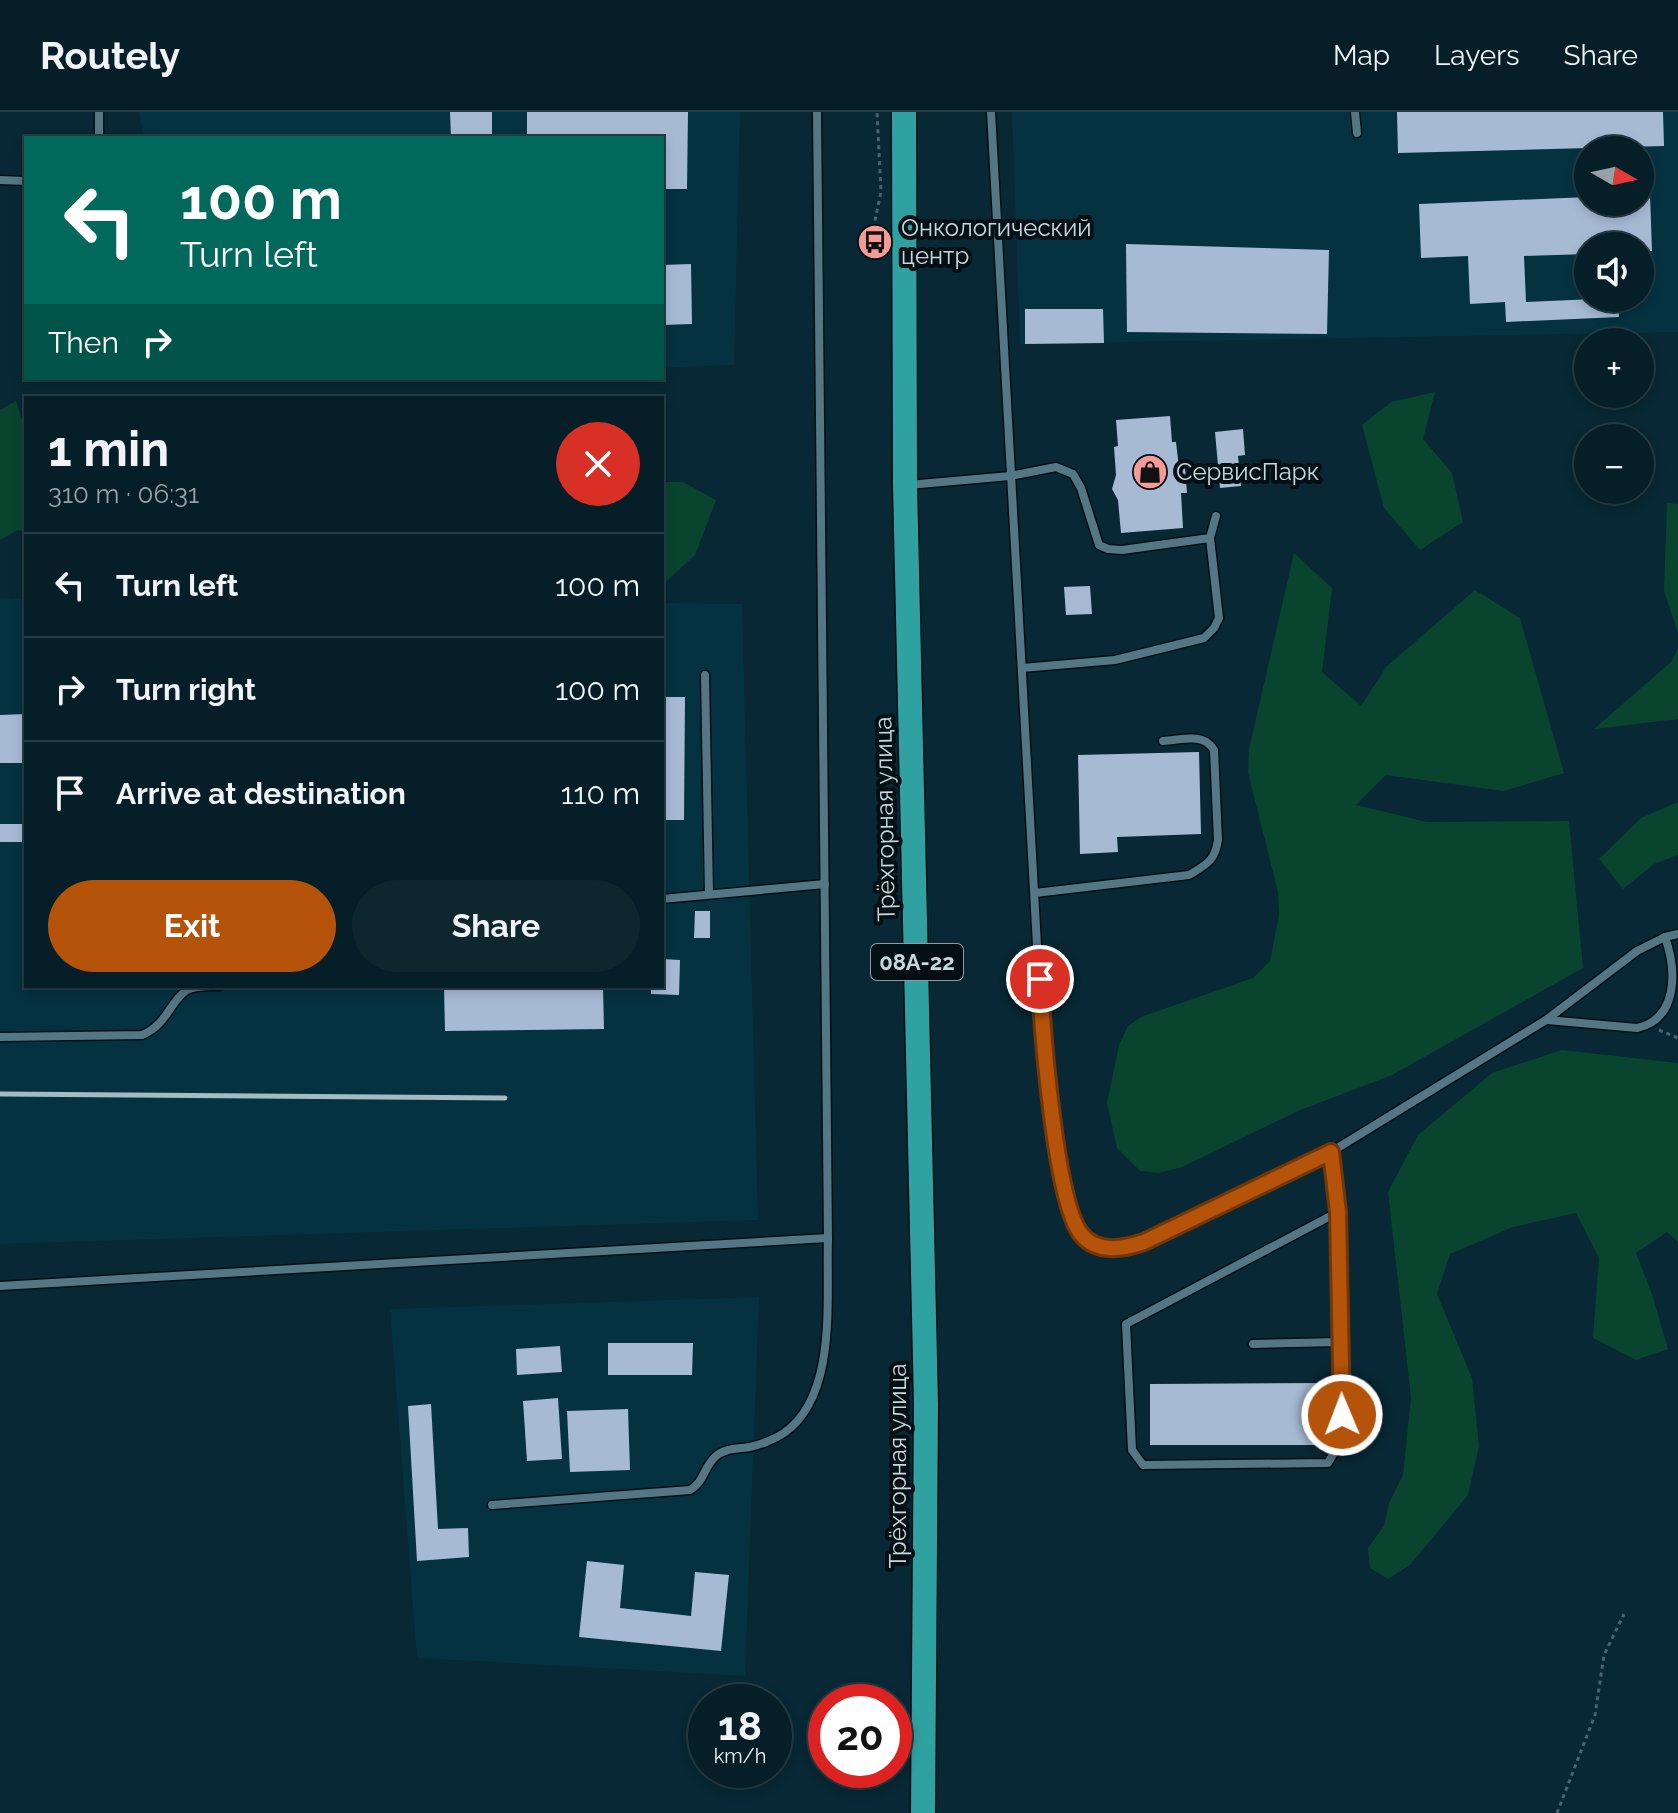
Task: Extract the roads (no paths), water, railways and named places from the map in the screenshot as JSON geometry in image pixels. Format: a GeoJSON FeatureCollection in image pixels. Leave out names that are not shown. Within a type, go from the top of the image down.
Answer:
{"type":"FeatureCollection","features":[{"type":"Feature","properties":{"kind":"highway","name":"Трёхгорная улица"},"geometry":{"type":"LineString","coordinates":[[904,112],[905,485],[926,1404],[923,1813]]}},
{"type":"Feature","properties":{"kind":"lane"},"geometry":{"type":"LineString","coordinates":[[99,112],[99,136]]}},
{"type":"Feature","properties":{"kind":"lane"},"geometry":{"type":"LineString","coordinates":[[492,1505],[690,1490],[699,1485],[715,1457],[730,1449],[753,1447],[784,1433],[810,1406],[820,1382],[825,1351],[828,1238],[817,112]]}},
{"type":"Feature","properties":{"kind":"lane"},"geometry":{"type":"LineString","coordinates":[[991,112],[1042,1036],[1064,1190],[1082,1235],[1100,1246],[1121,1250],[1331,1152],[1546,1020],[1637,951],[1678,934]]}},
{"type":"Feature","properties":{"kind":"lane"},"geometry":{"type":"LineString","coordinates":[[1355,112],[1357,133]]}},
{"type":"Feature","properties":{"kind":"lane"},"geometry":{"type":"LineString","coordinates":[[0,180],[24,181]]}},
{"type":"Feature","properties":{"kind":"lane"},"geometry":{"type":"LineString","coordinates":[[905,485],[1010,476],[1056,467],[1073,474],[1081,488],[1099,545],[1122,550],[1210,538]]}},
{"type":"Feature","properties":{"kind":"lane"},"geometry":{"type":"LineString","coordinates":[[1022,668],[1115,660],[1204,638],[1219,618],[1210,538],[1216,516]]}},
{"type":"Feature","properties":{"kind":"lane"},"geometry":{"type":"LineString","coordinates":[[705,675],[709,894]]}},
{"type":"Feature","properties":{"kind":"lane"},"geometry":{"type":"LineString","coordinates":[[1035,893],[1189,875],[1210,861],[1216,853],[1218,840],[1214,750],[1209,741],[1202,738],[1163,741]]}},
{"type":"Feature","properties":{"kind":"lane"},"geometry":{"type":"LineString","coordinates":[[664,899],[825,884]]}},
{"type":"Feature","properties":{"kind":"lane"},"geometry":{"type":"LineString","coordinates":[[1546,1020],[1637,1028],[1648,1026],[1664,1015],[1671,1000],[1672,957],[1665,937]]}},
{"type":"Feature","properties":{"kind":"lane"},"geometry":{"type":"LineString","coordinates":[[0,1037],[142,1035],[156,1029],[186,991],[195,988]]}},
{"type":"Feature","properties":{"kind":"lane"},"geometry":{"type":"LineString","coordinates":[[1331,1152],[1338,1212],[1342,1439],[1328,1463],[1143,1465],[1132,1450],[1126,1324],[1338,1212]]}},
{"type":"Feature","properties":{"kind":"lane"},"geometry":{"type":"LineString","coordinates":[[0,1286],[828,1238]]}},
{"type":"Feature","properties":{"kind":"lane"},"geometry":{"type":"LineString","coordinates":[[1253,1344],[1340,1342]]}},
{"type":"Feature","properties":{"kind":"railway"},"geometry":{"type":"LineString","coordinates":[[0,1094],[505,1098]]}},
{"type":"Feature","properties":{"kind":"place","name":"Онкологический центр"},"geometry":{"type":"Point","coordinates":[875,242]}},
{"type":"Feature","properties":{"kind":"place","name":"СервисПарк"},"geometry":{"type":"Point","coordinates":[1150,472]}}]}
